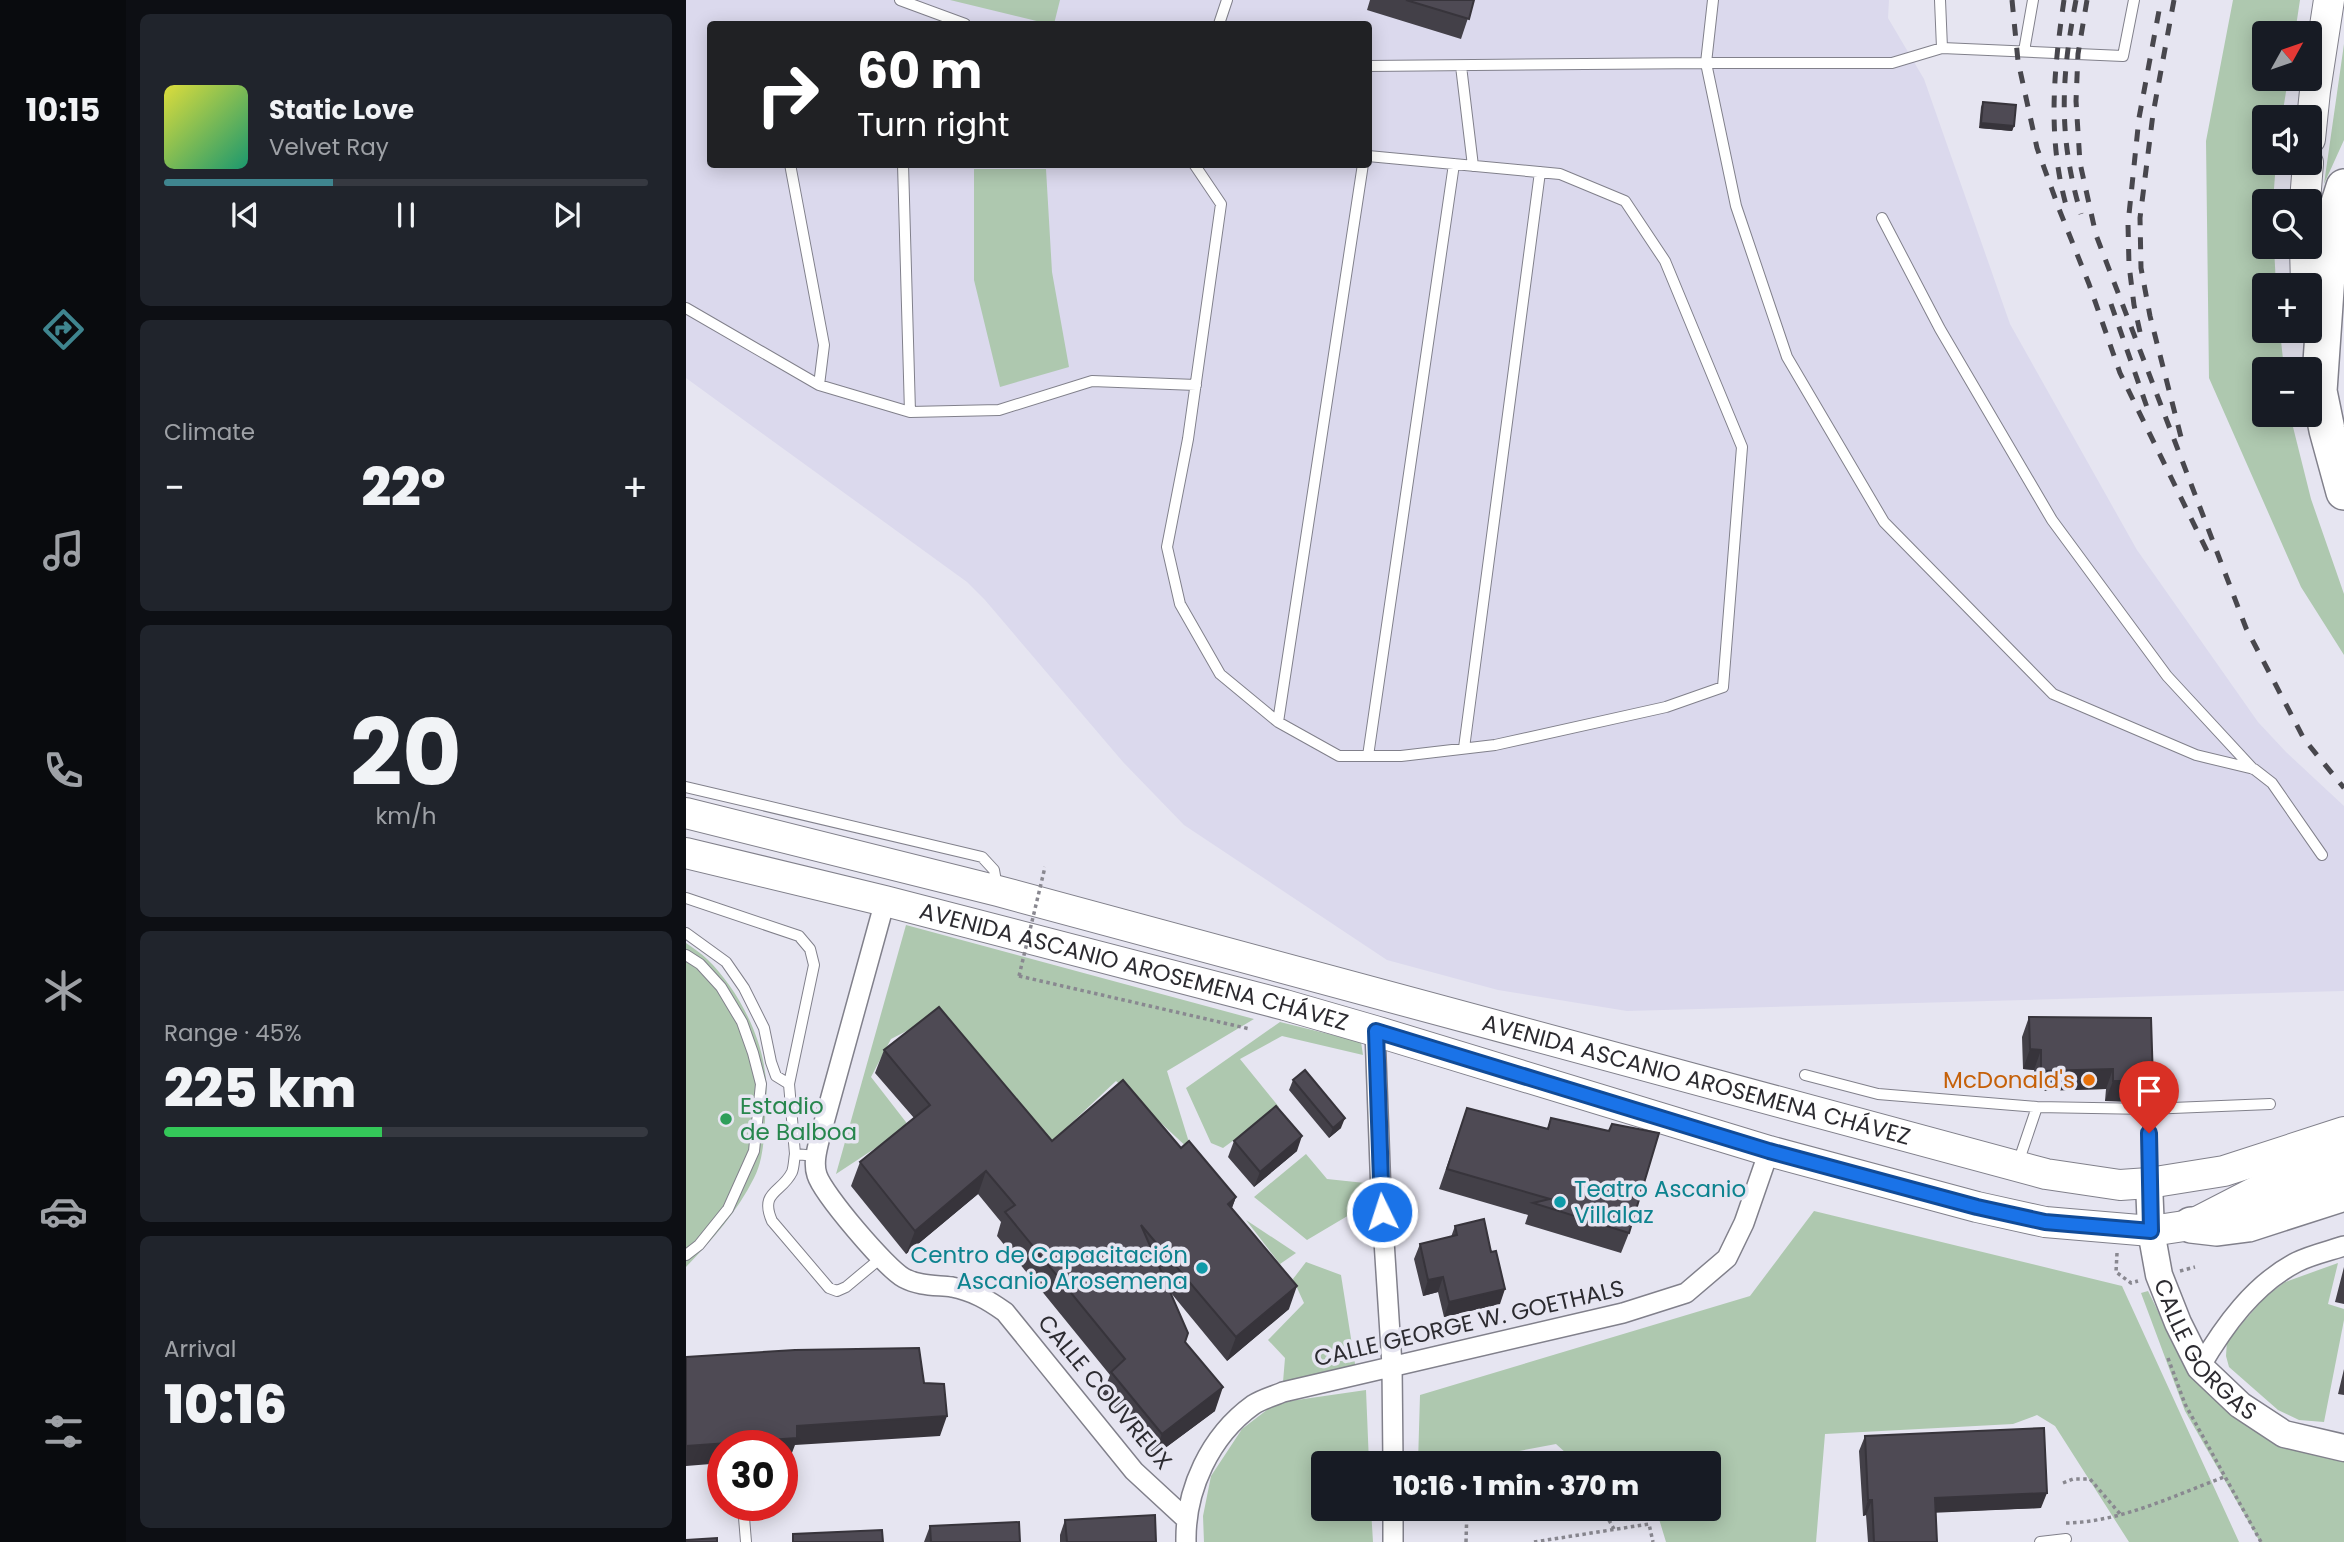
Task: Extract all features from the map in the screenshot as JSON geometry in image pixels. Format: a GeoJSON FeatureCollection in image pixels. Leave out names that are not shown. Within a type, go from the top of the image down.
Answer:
{"type":"FeatureCollection","features":[{"type":"Feature","properties":{"kind":"highway"},"geometry":{"type":"LineString","coordinates":[[2321,357],[2328,261],[2344,187]]}},
{"type":"Feature","properties":{"kind":"highway"},"geometry":{"type":"LineString","coordinates":[[2322,403],[2344,492]]}},
{"type":"Feature","properties":{"kind":"highway"},"geometry":{"type":"LineString","coordinates":[[2191,1224],[2217,1228],[2248,1224],[2344,1193]]}},
{"type":"Feature","properties":{"kind":"main road"},"geometry":{"type":"LineString","coordinates":[[2314,105],[2329,0]]}},
{"type":"Feature","properties":{"kind":"main road","name":"AVENIDA ASCANIO AROSEMENA CHÁVEZ"},"geometry":{"type":"LineString","coordinates":[[686,813],[998,891],[2017,1168],[2076,1180],[2120,1185],[2224,1171],[2344,1132]]}},
{"type":"Feature","properties":{"kind":"main road","name":"AVENIDA ASCANIO AROSEMENA CHÁVEZ"},"geometry":{"type":"LineString","coordinates":[[686,853],[882,913],[1376,1031],[1769,1151],[2008,1215],[2045,1222],[2151,1231],[2191,1224],[2261,1189],[2344,1162]]}},
{"type":"Feature","properties":{"kind":"street","name":"CALLE COUVREUX"},"geometry":{"type":"LineString","coordinates":[[882,913],[816,1156],[816,1171],[822,1187],[901,1277],[918,1284],[954,1288],[982,1296],[1005,1312],[1134,1471],[1186,1519]]}},
{"type":"Feature","properties":{"kind":"street"},"geometry":{"type":"LineString","coordinates":[[1376,1031],[1381,1194],[1392,1365],[1393,1451]]}},
{"type":"Feature","properties":{"kind":"street","name":"CALLE GEORGE W. GOETHALS"},"geometry":{"type":"LineString","coordinates":[[1186,1542],[1186,1519],[1195,1483],[1212,1450],[1230,1426],[1255,1404],[1283,1392],[1623,1313],[1686,1293],[1727,1258],[1744,1223],[1769,1151]]}},
{"type":"Feature","properties":{"kind":"street","name":"CALLE GORGAS"},"geometry":{"type":"LineString","coordinates":[[2149,1182],[2151,1231],[2159,1275],[2200,1367],[2240,1405],[2284,1434],[2344,1448]]}},
{"type":"Feature","properties":{"kind":"street"},"geometry":{"type":"LineString","coordinates":[[2200,1367],[2229,1322],[2247,1301],[2271,1280],[2297,1262],[2344,1246]]}},
{"type":"Feature","properties":{"kind":"street"},"geometry":{"type":"LineString","coordinates":[[1393,1521],[1393,1542]]}},
{"type":"Feature","properties":{"kind":"lane"},"geometry":{"type":"LineString","coordinates":[[900,0],[957,21]]}},
{"type":"Feature","properties":{"kind":"lane"},"geometry":{"type":"LineString","coordinates":[[1220,21],[1227,0]]}},
{"type":"Feature","properties":{"kind":"lane"},"geometry":{"type":"LineString","coordinates":[[1713,0],[1706,63],[1736,205],[1787,357],[1884,522],[2053,694],[2196,755],[2254,769]]}},
{"type":"Feature","properties":{"kind":"lane"},"geometry":{"type":"LineString","coordinates":[[1940,0],[1942,48]]}},
{"type":"Feature","properties":{"kind":"lane"},"geometry":{"type":"LineString","coordinates":[[2024,51],[2033,0]]}},
{"type":"Feature","properties":{"kind":"lane"},"geometry":{"type":"LineString","coordinates":[[1372,66],[1892,63],[1942,48],[2123,56],[2133,0]]}},
{"type":"Feature","properties":{"kind":"lane"},"geometry":{"type":"LineString","coordinates":[[1461,66],[1473,166]]}},
{"type":"Feature","properties":{"kind":"lane"},"geometry":{"type":"LineString","coordinates":[[1197,168],[1221,204],[1188,439],[1167,547],[1180,604],[1220,674],[1278,722],[1339,756],[1401,756],[1495,744],[1666,706],[1723,687],[1742,447],[1665,261],[1625,201],[1560,173],[1372,156]]}},
{"type":"Feature","properties":{"kind":"lane"},"geometry":{"type":"LineString","coordinates":[[1368,756],[1454,164]]}},
{"type":"Feature","properties":{"kind":"lane"},"geometry":{"type":"LineString","coordinates":[[791,168],[824,345],[819,385]]}},
{"type":"Feature","properties":{"kind":"lane"},"geometry":{"type":"LineString","coordinates":[[903,168],[910,412]]}},
{"type":"Feature","properties":{"kind":"lane"},"geometry":{"type":"LineString","coordinates":[[1278,722],[1362,168]]}},
{"type":"Feature","properties":{"kind":"lane"},"geometry":{"type":"LineString","coordinates":[[1464,748],[1540,172]]}},
{"type":"Feature","properties":{"kind":"lane"},"geometry":{"type":"LineString","coordinates":[[1882,218],[1940,329],[2052,520],[2167,676],[2254,769],[2272,783],[2322,855]]}},
{"type":"Feature","properties":{"kind":"lane"},"geometry":{"type":"LineString","coordinates":[[686,308],[819,385],[910,412],[999,410],[1092,382],[1196,385]]}},
{"type":"Feature","properties":{"kind":"lane"},"geometry":{"type":"LineString","coordinates":[[686,787],[982,857],[994,870],[998,891]]}},
{"type":"Feature","properties":{"kind":"lane"},"geometry":{"type":"LineString","coordinates":[[686,898],[799,936],[810,948],[814,965],[789,1084],[795,1154],[792,1171],[769,1197],[767,1209],[772,1221],[829,1288],[838,1291],[846,1287],[882,1257]]}},
{"type":"Feature","properties":{"kind":"lane"},"geometry":{"type":"LineString","coordinates":[[686,933],[726,962],[744,988],[765,1028],[776,1076],[789,1084]]}},
{"type":"Feature","properties":{"kind":"lane"},"geometry":{"type":"LineString","coordinates":[[686,955],[700,964],[721,987],[742,1022],[761,1084],[754,1152],[728,1209],[699,1245],[686,1255]]}},
{"type":"Feature","properties":{"kind":"lane"},"geometry":{"type":"LineString","coordinates":[[1805,1075],[1878,1094],[2037,1107],[2148,1109],[2270,1104]]}},
{"type":"Feature","properties":{"kind":"lane"},"geometry":{"type":"LineString","coordinates":[[2017,1168],[2037,1107]]}},
{"type":"Feature","properties":{"kind":"lane"},"geometry":{"type":"LineString","coordinates":[[2148,1109],[2149,1182]]}},
{"type":"Feature","properties":{"kind":"lane"},"geometry":{"type":"LineString","coordinates":[[795,1154],[816,1156]]}},
{"type":"Feature","properties":{"kind":"lane"},"geometry":{"type":"LineString","coordinates":[[744,1521],[746,1542]]}},
{"type":"Feature","properties":{"kind":"lane"},"geometry":{"type":"LineString","coordinates":[[2040,1542],[2066,1539]]}},
{"type":"Feature","properties":{"kind":"path"},"geometry":{"type":"LineString","coordinates":[[1045,867],[1019,976],[1251,1029]]}},
{"type":"Feature","properties":{"kind":"path"},"geometry":{"type":"LineString","coordinates":[[2167,1355],[2185,1404],[2262,1542]]}},
{"type":"Feature","properties":{"kind":"path"},"geometry":{"type":"LineString","coordinates":[[2066,1523],[2091,1523],[2120,1515],[2224,1476]]}},
{"type":"Feature","properties":{"kind":"path"},"geometry":{"type":"LineString","coordinates":[[2063,1483],[2073,1479],[2090,1479],[2120,1515]]}},
{"type":"Feature","properties":{"kind":"path"},"geometry":{"type":"LineString","coordinates":[[1466,1542],[1467,1521]]}},
{"type":"Feature","properties":{"kind":"path"},"geometry":{"type":"LineString","coordinates":[[1609,1521],[1614,1529]]}},
{"type":"Feature","properties":{"kind":"path"},"geometry":{"type":"LineString","coordinates":[[1534,1542],[1649,1524],[1653,1542]]}},
{"type":"Feature","properties":{"kind":"shaded area"},"geometry":{"type":"Polygon","coordinates":[[[686,0],[1889,0],[1888,18],[1924,79],[2010,324],[2137,550],[2258,722],[2344,806],[2344,991],[1627,1011],[1498,990],[1387,960],[1184,825],[1123,762],[967,582],[686,378],[686,0]]]}},
{"type":"Feature","properties":{"kind":"green space"},"geometry":{"type":"Polygon","coordinates":[[[950,0],[1060,0],[1055,21],[1037,21],[950,0]]]}},
{"type":"Feature","properties":{"kind":"green space"},"geometry":{"type":"Polygon","coordinates":[[[2233,0],[2300,0],[2297,21],[2252,21],[2252,91],[2286,91],[2284,105],[2252,105],[2252,175],[2275,175],[2274,189],[2252,189],[2252,259],[2275,259],[2275,273],[2252,273],[2252,343],[2281,343],[2283,357],[2252,357],[2252,427],[2293,427],[2311,499],[2344,594],[2344,655],[2301,587],[2209,378],[2206,141],[2233,0]]]}},
{"type":"Feature","properties":{"kind":"green space"},"geometry":{"type":"Polygon","coordinates":[[[2344,44],[2344,140],[2324,184],[2344,44]]]}},
{"type":"Feature","properties":{"kind":"green space"},"geometry":{"type":"Polygon","coordinates":[[[974,169],[1046,169],[1052,272],[1069,367],[1000,387],[974,280],[974,169]]]}},
{"type":"Feature","properties":{"kind":"green space"},"geometry":{"type":"Polygon","coordinates":[[[906,925],[1254,1019],[1167,1071],[1192,1152],[1116,1081],[1045,1148],[928,1020],[891,1039],[871,1077],[909,1126],[836,1174],[906,925]]]}},
{"type":"Feature","properties":{"kind":"green space","name":"Estadio de Balboa"},"geometry":{"type":"Polygon","coordinates":[[[686,943],[718,970],[745,1011],[758,1041],[767,1090],[763,1142],[757,1171],[732,1214],[686,1267],[686,943]]]}},
{"type":"Feature","properties":{"kind":"green space"},"geometry":{"type":"Polygon","coordinates":[[[1280,1022],[1361,1042],[1363,1055],[1282,1036],[1240,1059],[1279,1107],[1223,1148],[1211,1143],[1186,1088],[1280,1022]]]}},
{"type":"Feature","properties":{"kind":"green space"},"geometry":{"type":"Polygon","coordinates":[[[1306,1154],[1327,1179],[1365,1183],[1366,1205],[1307,1240],[1254,1197],[1306,1154]]]}},
{"type":"Feature","properties":{"kind":"green space"},"geometry":{"type":"Polygon","coordinates":[[[1814,1211],[2122,1286],[2239,1542],[2129,1542],[2055,1426],[2037,1415],[2013,1424],[1825,1434],[1816,1542],[1666,1542],[1660,1521],[1721,1521],[1721,1451],[1564,1451],[1556,1444],[1519,1451],[1418,1451],[1420,1395],[1750,1296],[1814,1211]]]}},
{"type":"Feature","properties":{"kind":"green space"},"geometry":{"type":"Polygon","coordinates":[[[1246,1220],[1296,1253],[1280,1264],[1246,1220]]]}},
{"type":"Feature","properties":{"kind":"green space"},"geometry":{"type":"Polygon","coordinates":[[[1306,1262],[1341,1275],[1356,1370],[1283,1382],[1285,1358],[1268,1340],[1304,1303],[1293,1279],[1306,1262]]]}},
{"type":"Feature","properties":{"kind":"green space"},"geometry":{"type":"Polygon","coordinates":[[[2338,1263],[2328,1304],[2344,1309],[2344,1320],[2324,1422],[2299,1420],[2278,1410],[2229,1367],[2226,1356],[2227,1341],[2265,1297],[2285,1282],[2338,1263]]]}},
{"type":"Feature","properties":{"kind":"green space"},"geometry":{"type":"Polygon","coordinates":[[[2148,1291],[2182,1358],[2219,1402],[2237,1417],[2277,1440],[2321,1457],[2344,1462],[2344,1542],[2260,1542],[2185,1411],[2141,1293],[2148,1291]]]}},
{"type":"Feature","properties":{"kind":"green space"},"geometry":{"type":"Polygon","coordinates":[[[1366,1390],[1369,1451],[1311,1451],[1311,1521],[1372,1521],[1373,1542],[1204,1542],[1203,1516],[1211,1476],[1242,1429],[1276,1403],[1366,1390]]]}},
{"type":"Feature","properties":{"kind":"building"},"geometry":{"type":"Polygon","coordinates":[[[1406,0],[1474,0],[1469,19],[1406,0]]]}},
{"type":"Feature","properties":{"kind":"building"},"geometry":{"type":"Polygon","coordinates":[[[1983,102],[2016,105],[2014,126],[1981,123],[1983,102]]]}},
{"type":"Feature","properties":{"kind":"building"},"geometry":{"type":"Polygon","coordinates":[[[939,1007],[1052,1141],[1123,1080],[1181,1148],[1189,1141],[1236,1197],[1228,1204],[1297,1286],[1236,1337],[1141,1225],[1188,1333],[1185,1342],[1223,1387],[1162,1434],[1111,1372],[1125,1359],[1005,1212],[1015,1205],[986,1171],[915,1231],[860,1162],[930,1105],[884,1050],[939,1007]]]}},
{"type":"Feature","properties":{"kind":"building"},"geometry":{"type":"Polygon","coordinates":[[[2029,1017],[2151,1018],[2153,1081],[2113,1081],[2113,1069],[2041,1071],[2041,1050],[2030,1049],[2029,1017]]]}},
{"type":"Feature","properties":{"kind":"building"},"geometry":{"type":"Polygon","coordinates":[[[1305,1070],[1345,1118],[1333,1128],[1293,1080],[1305,1070]]]}},
{"type":"Feature","properties":{"kind":"building"},"geometry":{"type":"Polygon","coordinates":[[[1276,1106],[1302,1136],[1260,1172],[1234,1141],[1276,1106]]]}},
{"type":"Feature","properties":{"kind":"building","name":"Teatro Ascanio Villalaz"},"geometry":{"type":"Polygon","coordinates":[[[1467,1108],[1548,1129],[1551,1118],[1609,1131],[1612,1124],[1659,1133],[1629,1233],[1533,1203],[1550,1199],[1447,1169],[1467,1108]]]}},
{"type":"Feature","properties":{"kind":"building"},"geometry":{"type":"Polygon","coordinates":[[[1484,1219],[1491,1252],[1496,1251],[1505,1289],[1449,1302],[1443,1277],[1428,1280],[1420,1244],[1457,1235],[1455,1226],[1484,1219]]]}},
{"type":"Feature","properties":{"kind":"building"},"geometry":{"type":"Polygon","coordinates":[[[919,1348],[924,1383],[944,1384],[947,1416],[797,1426],[797,1430],[707,1430],[707,1444],[686,1446],[686,1357],[795,1350],[919,1348]]]}},
{"type":"Feature","properties":{"kind":"building"},"geometry":{"type":"Polygon","coordinates":[[[2044,1428],[2047,1493],[1935,1498],[1937,1542],[1874,1542],[1872,1500],[1868,1500],[1865,1436],[2044,1428]]]}},
{"type":"Feature","properties":{"kind":"building"},"geometry":{"type":"Polygon","coordinates":[[[1155,1515],[1156,1542],[1067,1542],[1065,1520],[1155,1515]]]}},
{"type":"Feature","properties":{"kind":"building"},"geometry":{"type":"Polygon","coordinates":[[[1019,1522],[1020,1542],[931,1542],[930,1526],[1019,1522]]]}},
{"type":"Feature","properties":{"kind":"building"},"geometry":{"type":"Polygon","coordinates":[[[882,1530],[883,1542],[793,1542],[793,1534],[882,1530]]]}},
{"type":"Feature","properties":{"kind":"building"},"geometry":{"type":"Polygon","coordinates":[[[717,1538],[717,1542],[686,1542],[686,1540],[717,1538]]]}},
{"type":"Feature","properties":{"kind":"railway"},"geometry":{"type":"LineString","coordinates":[[2012,0],[2018,61],[2037,148],[2120,373],[2207,551]]}},
{"type":"Feature","properties":{"kind":"railway"},"geometry":{"type":"LineString","coordinates":[[2064,0],[2057,51],[2054,128],[2066,205]]}},
{"type":"Feature","properties":{"kind":"railway"},"geometry":{"type":"LineString","coordinates":[[2076,0],[2067,56],[2064,107],[2068,159],[2081,214]]}},
{"type":"Feature","properties":{"kind":"railway"},"geometry":{"type":"LineString","coordinates":[[2087,0],[2078,54],[2076,101],[2080,163],[2096,235],[2246,628],[2304,739],[2344,788]]}},
{"type":"Feature","properties":{"kind":"railway"},"geometry":{"type":"LineString","coordinates":[[2140,332],[2129,265],[2128,224],[2139,118],[2161,0]]}},
{"type":"Feature","properties":{"kind":"railway"},"geometry":{"type":"LineString","coordinates":[[2174,0],[2153,114],[2140,218],[2141,268],[2150,316],[2181,437]]}},
{"type":"Feature","properties":{"kind":"railway"},"geometry":{"type":"LineString","coordinates":[[2111,304],[2149,413]]}},
{"type":"Feature","properties":{"kind":"place","name":"McDonald's"},"geometry":{"type":"Point","coordinates":[2089,1080]}},
{"type":"Feature","properties":{"kind":"place","name":"Estadio de Balboa"},"geometry":{"type":"Point","coordinates":[726,1119]}},
{"type":"Feature","properties":{"kind":"place","name":"Teatro Ascanio Villalaz"},"geometry":{"type":"Point","coordinates":[1560,1202]}},
{"type":"Feature","properties":{"kind":"place","name":"Centro de Capacitación Ascanio Arosemena"},"geometry":{"type":"Point","coordinates":[1202,1268]}},
{"type":"Feature","properties":{"kind":"route"},"geometry":{"type":"LineString","coordinates":[[1382,1212],[1376,1031],[1769,1151],[2008,1215],[2045,1222],[2151,1231],[2149,1133]]}}]}
